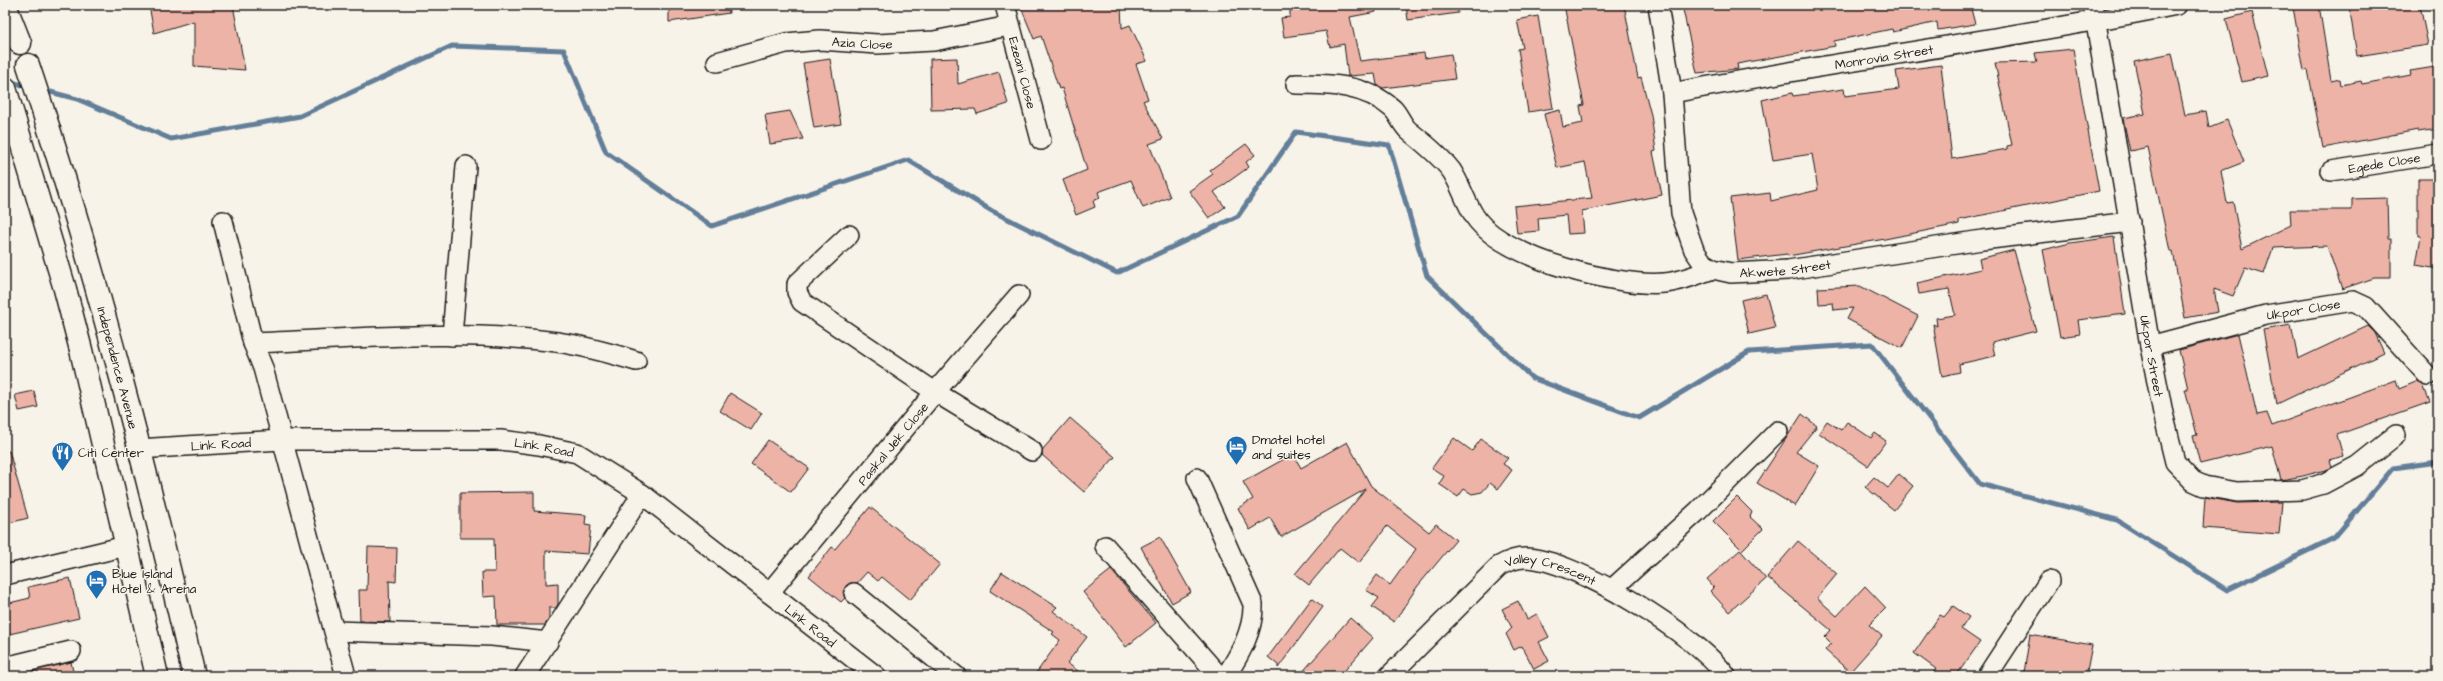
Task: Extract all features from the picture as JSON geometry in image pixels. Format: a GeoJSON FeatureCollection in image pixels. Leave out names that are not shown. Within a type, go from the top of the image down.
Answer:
{"type":"FeatureCollection","features":[{"type":"Feature","properties":{"kind":"main road"},"geometry":{"type":"LineString","coordinates":[[6,5],[20,43]]}},
{"type":"Feature","properties":{"kind":"main road","name":"Independence Avenue"},"geometry":{"type":"LineString","coordinates":[[28,65],[97,288],[194,676]]}},
{"type":"Feature","properties":{"kind":"main road"},"geometry":{"type":"LineString","coordinates":[[8,96],[65,290],[157,676]]}},
{"type":"Feature","properties":{"kind":"street","name":"Ezeani Close"},"geometry":{"type":"LineString","coordinates":[[1005,5],[1009,26],[1041,140]]}},
{"type":"Feature","properties":{"kind":"street"},"geometry":{"type":"LineString","coordinates":[[1658,5],[1672,93],[1681,213],[1694,250],[1703,263],[1713,270]]}},
{"type":"Feature","properties":{"kind":"street","name":"Monrovia Street"},"geometry":{"type":"LineString","coordinates":[[1672,93],[2095,13],[2177,5]]}},
{"type":"Feature","properties":{"kind":"street","name":"Ukpor Street"},"geometry":{"type":"LineString","coordinates":[[2095,13],[2150,346],[2171,450],[2175,462],[2185,474],[2204,486],[2237,492],[2302,490],[2323,484],[2357,466],[2396,436]]}},
{"type":"Feature","properties":{"kind":"street","name":"Azia Close"},"geometry":{"type":"LineString","coordinates":[[717,62],[786,43],[820,40],[877,44],[934,41],[1009,26]]}},
{"type":"Feature","properties":{"kind":"street"},"geometry":{"type":"LineString","coordinates":[[1296,84],[1328,84],[1356,88],[1374,96],[1394,110],[1408,129],[1428,145],[1451,171],[1478,221],[1501,239],[1542,261],[1579,272],[1643,284],[1665,284],[1713,270]]}},
{"type":"Feature","properties":{"kind":"street","name":"Egede Close"},"geometry":{"type":"LineString","coordinates":[[2331,171],[2438,154]]}},
{"type":"Feature","properties":{"kind":"street"},"geometry":{"type":"LineString","coordinates":[[452,336],[466,166]]}},
{"type":"Feature","properties":{"kind":"street"},"geometry":{"type":"LineString","coordinates":[[224,221],[253,343],[263,368],[281,440],[346,676]]}},
{"type":"Feature","properties":{"kind":"street","name":"Akwete Street"},"geometry":{"type":"LineString","coordinates":[[1713,270],[1731,273],[1788,270],[1982,240],[2130,222]]}},
{"type":"Feature","properties":{"kind":"street"},"geometry":{"type":"LineString","coordinates":[[849,235],[797,284],[797,292],[802,302],[935,392],[1032,451]]}},
{"type":"Feature","properties":{"kind":"street","name":"Paskal Jek Close"},"geometry":{"type":"LineString","coordinates":[[769,593],[935,392],[1019,295]]}},
{"type":"Feature","properties":{"kind":"street","name":"Ukpor Close"},"geometry":{"type":"LineString","coordinates":[[2150,346],[2266,315],[2353,301],[2366,307],[2428,376]]}},
{"type":"Feature","properties":{"kind":"street"},"geometry":{"type":"LineString","coordinates":[[253,343],[452,336],[557,342],[599,350],[636,361]]}},
{"type":"Feature","properties":{"kind":"street"},"geometry":{"type":"LineString","coordinates":[[1612,589],[1698,511],[1778,431]]}},
{"type":"Feature","properties":{"kind":"street","name":"Link Road"},"geometry":{"type":"LineString","coordinates":[[138,449],[281,440],[501,440],[539,445],[577,454],[642,494],[876,676]]}},
{"type":"Feature","properties":{"kind":"street"},"geometry":{"type":"LineString","coordinates":[[1197,478],[1253,604],[1253,614],[1248,634],[1240,653],[1226,676]]}},
{"type":"Feature","properties":{"kind":"street"},"geometry":{"type":"LineString","coordinates":[[525,676],[642,494]]}},
{"type":"Feature","properties":{"kind":"street"},"geometry":{"type":"LineString","coordinates":[[5,575],[126,546]]}},
{"type":"Feature","properties":{"kind":"street"},"geometry":{"type":"LineString","coordinates":[[1106,546],[1219,676]]}},
{"type":"Feature","properties":{"kind":"street","name":"Valley Crescent"},"geometry":{"type":"LineString","coordinates":[[1389,676],[1499,566],[1512,559],[1526,558],[1558,565],[1612,589],[1663,621],[1691,642],[1726,676]]}},
{"type":"Feature","properties":{"kind":"street"},"geometry":{"type":"LineString","coordinates":[[1988,676],[2049,581]]}},
{"type":"Feature","properties":{"kind":"street"},"geometry":{"type":"LineString","coordinates":[[854,593],[956,676]]}},
{"type":"Feature","properties":{"kind":"street"},"geometry":{"type":"LineString","coordinates":[[335,632],[492,636],[548,642]]}},
{"type":"Feature","properties":{"kind":"street"},"geometry":{"type":"LineString","coordinates":[[5,667],[71,651]]}},
{"type":"Feature","properties":{"kind":"building"},"geometry":{"type":"Polygon","coordinates":[[[149,5],[233,5],[245,70],[194,66],[194,21],[154,33],[149,5]]]}},
{"type":"Feature","properties":{"kind":"building"},"geometry":{"type":"Polygon","coordinates":[[[669,5],[728,5],[729,13],[669,22],[669,5]]]}},
{"type":"Feature","properties":{"kind":"building"},"geometry":{"type":"Polygon","coordinates":[[[1020,5],[1121,5],[1122,28],[1130,25],[1147,61],[1136,64],[1148,99],[1143,101],[1163,139],[1149,144],[1170,197],[1143,208],[1131,180],[1098,192],[1100,198],[1093,201],[1095,207],[1076,215],[1063,180],[1087,170],[1062,88],[1059,89],[1041,36],[1034,39],[1020,5]]]}},
{"type":"Feature","properties":{"kind":"building"},"geometry":{"type":"Polygon","coordinates":[[[1320,5],[1375,5],[1376,12],[1350,17],[1360,61],[1424,53],[1425,58],[1451,54],[1455,79],[1383,88],[1377,85],[1375,74],[1348,76],[1344,44],[1330,47],[1326,31],[1284,37],[1281,18],[1290,17],[1290,10],[1320,5]]]}},
{"type":"Feature","properties":{"kind":"building"},"geometry":{"type":"Polygon","coordinates":[[[1406,5],[1458,5],[1458,13],[1408,20],[1406,5]]]}},
{"type":"Feature","properties":{"kind":"building"},"geometry":{"type":"Polygon","coordinates":[[[1564,5],[1624,5],[1638,78],[1641,77],[1651,115],[1656,151],[1653,152],[1662,195],[1582,211],[1584,233],[1568,234],[1566,215],[1538,218],[1539,231],[1517,233],[1514,206],[1592,198],[1585,162],[1557,168],[1544,114],[1560,110],[1563,127],[1583,123],[1580,106],[1584,105],[1564,5]]]}},
{"type":"Feature","properties":{"kind":"building"},"geometry":{"type":"Polygon","coordinates":[[[1682,5],[1970,5],[1975,24],[1938,30],[1937,22],[1893,32],[1892,29],[1834,41],[1835,46],[1737,64],[1738,69],[1697,73],[1682,5]]]}},
{"type":"Feature","properties":{"kind":"building"},"geometry":{"type":"Polygon","coordinates":[[[2319,5],[2331,81],[2340,79],[2341,85],[2361,81],[2362,84],[2411,75],[2410,71],[2435,67],[2438,92],[2438,129],[2418,132],[2418,130],[2323,148],[2308,70],[2304,71],[2293,7],[2319,5]]]}},
{"type":"Feature","properties":{"kind":"building"},"geometry":{"type":"Polygon","coordinates":[[[2349,5],[2420,5],[2428,45],[2357,56],[2349,5]]]}},
{"type":"Feature","properties":{"kind":"building"},"geometry":{"type":"Polygon","coordinates":[[[2252,12],[2268,76],[2242,82],[2226,19],[2252,12]]]}},
{"type":"Feature","properties":{"kind":"building"},"geometry":{"type":"Polygon","coordinates":[[[1538,16],[1553,108],[1528,112],[1518,49],[1523,48],[1517,20],[1538,16]]]}},
{"type":"Feature","properties":{"kind":"building"},"geometry":{"type":"Polygon","coordinates":[[[2073,49],[2099,191],[1959,220],[1959,224],[1885,239],[1788,256],[1787,254],[1738,260],[1730,198],[1770,193],[1771,201],[1818,190],[1812,154],[1773,160],[1762,100],[1792,93],[1793,96],[1844,89],[1845,96],[1899,89],[1896,71],[1941,65],[1952,159],[2007,149],[2007,146],[2012,145],[1995,63],[2037,62],[2035,53],[2073,49]]]}},
{"type":"Feature","properties":{"kind":"building"},"geometry":{"type":"Polygon","coordinates":[[[2172,53],[2185,115],[2206,111],[2209,127],[2227,120],[2244,162],[2221,171],[2227,203],[2233,202],[2242,249],[2291,225],[2290,210],[2352,210],[2352,199],[2387,198],[2388,239],[2391,239],[2391,278],[2374,278],[2342,289],[2327,246],[2273,248],[2264,274],[2245,268],[2233,296],[2214,289],[2218,312],[2185,318],[2173,251],[2170,251],[2148,147],[2130,151],[2123,118],[2145,114],[2134,61],[2172,53]]]}},
{"type":"Feature","properties":{"kind":"building"},"geometry":{"type":"Polygon","coordinates":[[[957,58],[958,84],[999,72],[1008,104],[977,114],[975,109],[931,110],[930,59],[957,58]]]}},
{"type":"Feature","properties":{"kind":"building"},"geometry":{"type":"Polygon","coordinates":[[[830,59],[841,124],[814,128],[803,63],[830,59]]]}},
{"type":"Feature","properties":{"kind":"building"},"geometry":{"type":"Polygon","coordinates":[[[790,111],[803,139],[770,144],[765,115],[790,111]]]}},
{"type":"Feature","properties":{"kind":"building"},"geometry":{"type":"Polygon","coordinates":[[[1246,144],[1255,155],[1246,162],[1249,167],[1214,192],[1225,207],[1209,218],[1189,191],[1213,174],[1210,170],[1246,144]]]}},
{"type":"Feature","properties":{"kind":"building"},"geometry":{"type":"Polygon","coordinates":[[[2418,179],[2438,179],[2438,269],[2416,265],[2421,236],[2418,236],[2418,179]]]}},
{"type":"Feature","properties":{"kind":"building"},"geometry":{"type":"Polygon","coordinates":[[[2114,237],[2125,314],[2078,320],[2080,334],[2060,337],[2043,250],[2070,243],[2114,237]]]}},
{"type":"Feature","properties":{"kind":"building"},"geometry":{"type":"Polygon","coordinates":[[[2014,250],[2036,331],[1992,342],[1995,356],[1959,364],[1960,372],[1942,376],[1933,324],[1937,326],[1936,318],[1955,315],[1949,289],[1919,294],[1917,283],[1981,269],[1979,259],[2014,250]]]}},
{"type":"Feature","properties":{"kind":"building"},"geometry":{"type":"Polygon","coordinates":[[[1860,286],[1918,316],[1902,348],[1847,319],[1853,308],[1834,310],[1833,303],[1819,304],[1818,288],[1860,286]]]}},
{"type":"Feature","properties":{"kind":"building"},"geometry":{"type":"Polygon","coordinates":[[[1766,294],[1775,328],[1749,334],[1741,300],[1766,294]]]}},
{"type":"Feature","properties":{"kind":"building"},"geometry":{"type":"Polygon","coordinates":[[[2291,325],[2298,359],[2368,326],[2375,333],[2384,353],[2277,404],[2263,330],[2291,325]]]}},
{"type":"Feature","properties":{"kind":"building"},"geometry":{"type":"Polygon","coordinates":[[[2238,334],[2257,415],[2267,413],[2272,426],[2396,380],[2399,389],[2418,381],[2423,385],[2430,402],[2337,435],[2343,456],[2330,460],[2332,467],[2329,469],[2281,480],[2272,446],[2200,464],[2193,436],[2197,435],[2185,389],[2188,389],[2179,350],[2238,334]]]}},
{"type":"Feature","properties":{"kind":"building"},"geometry":{"type":"Polygon","coordinates":[[[34,391],[38,407],[19,411],[15,395],[34,391]]]}},
{"type":"Feature","properties":{"kind":"building"},"geometry":{"type":"Polygon","coordinates":[[[730,393],[762,413],[751,430],[720,411],[730,393]]]}},
{"type":"Feature","properties":{"kind":"building"},"geometry":{"type":"Polygon","coordinates":[[[1802,414],[1817,426],[1796,452],[1819,466],[1795,506],[1757,483],[1802,414]]]}},
{"type":"Feature","properties":{"kind":"building"},"geometry":{"type":"Polygon","coordinates":[[[1070,418],[1115,457],[1084,492],[1042,455],[1043,449],[1070,418]]]}},
{"type":"Feature","properties":{"kind":"building"},"geometry":{"type":"Polygon","coordinates":[[[1827,421],[1841,430],[1847,422],[1871,438],[1875,433],[1886,441],[1868,466],[1819,433],[1827,421]]]}},
{"type":"Feature","properties":{"kind":"building"},"geometry":{"type":"Polygon","coordinates":[[[1454,438],[1472,451],[1481,439],[1508,458],[1503,464],[1512,470],[1498,489],[1490,483],[1482,492],[1472,494],[1464,489],[1458,497],[1439,484],[1444,476],[1432,468],[1454,438]]]}},
{"type":"Feature","properties":{"kind":"building"},"geometry":{"type":"Polygon","coordinates":[[[768,440],[809,468],[791,492],[751,464],[768,440]]]}},
{"type":"Feature","properties":{"kind":"building"},"geometry":{"type":"Polygon","coordinates":[[[1347,442],[1371,486],[1429,532],[1436,524],[1456,540],[1417,587],[1394,622],[1372,607],[1379,598],[1366,590],[1377,575],[1390,585],[1416,549],[1387,526],[1359,563],[1340,548],[1309,585],[1295,574],[1366,489],[1281,537],[1270,518],[1250,530],[1238,508],[1253,499],[1243,482],[1293,454],[1301,468],[1347,442]]]}},
{"type":"Feature","properties":{"kind":"building"},"geometry":{"type":"Polygon","coordinates":[[[9,451],[28,518],[5,524],[5,452],[9,451]]]}},
{"type":"Feature","properties":{"kind":"building"},"geometry":{"type":"Polygon","coordinates":[[[1899,474],[1913,486],[1894,510],[1865,487],[1874,477],[1888,488],[1899,474]]]}},
{"type":"Feature","properties":{"kind":"building"},"geometry":{"type":"Polygon","coordinates":[[[534,492],[534,511],[586,515],[585,524],[591,525],[588,554],[546,551],[546,584],[558,583],[558,604],[556,608],[549,608],[549,619],[545,625],[497,625],[496,596],[483,597],[482,572],[495,572],[494,538],[460,538],[460,493],[534,492]]]}},
{"type":"Feature","properties":{"kind":"building"},"geometry":{"type":"Polygon","coordinates":[[[1737,497],[1752,512],[1750,517],[1763,529],[1742,550],[1713,521],[1737,497]]]}},
{"type":"Feature","properties":{"kind":"building"},"geometry":{"type":"Polygon","coordinates":[[[2205,497],[2237,503],[2282,502],[2279,534],[2203,528],[2205,497]]]}},
{"type":"Feature","properties":{"kind":"building"},"geometry":{"type":"Polygon","coordinates":[[[870,507],[940,564],[910,600],[882,577],[878,581],[867,572],[857,583],[850,583],[846,586],[843,592],[845,598],[841,602],[809,576],[832,547],[835,549],[870,507]]]}},
{"type":"Feature","properties":{"kind":"building"},"geometry":{"type":"Polygon","coordinates":[[[1160,537],[1191,592],[1172,603],[1141,547],[1160,537]]]}},
{"type":"Feature","properties":{"kind":"building"},"geometry":{"type":"Polygon","coordinates":[[[1798,541],[1837,574],[1817,598],[1837,616],[1865,586],[1886,608],[1869,625],[1882,636],[1850,672],[1825,650],[1831,643],[1825,637],[1831,630],[1767,577],[1798,541]]]}},
{"type":"Feature","properties":{"kind":"building"},"geometry":{"type":"Polygon","coordinates":[[[368,547],[397,548],[396,582],[389,581],[390,622],[360,621],[359,590],[367,590],[368,547]]]}},
{"type":"Feature","properties":{"kind":"building"},"geometry":{"type":"Polygon","coordinates":[[[1740,550],[1766,579],[1729,612],[1710,591],[1714,587],[1707,579],[1740,550]]]}},
{"type":"Feature","properties":{"kind":"building"},"geometry":{"type":"Polygon","coordinates":[[[1111,570],[1156,623],[1126,647],[1083,592],[1111,570]]]}},
{"type":"Feature","properties":{"kind":"building"},"geometry":{"type":"Polygon","coordinates":[[[1002,572],[1057,607],[1053,611],[1087,637],[1067,663],[1085,676],[1034,676],[1060,640],[1052,634],[1054,632],[990,591],[1002,572]]]}},
{"type":"Feature","properties":{"kind":"building"},"geometry":{"type":"Polygon","coordinates":[[[70,578],[79,618],[5,635],[5,604],[30,598],[28,587],[70,578]]]}},
{"type":"Feature","properties":{"kind":"building"},"geometry":{"type":"Polygon","coordinates":[[[1312,598],[1323,607],[1278,668],[1278,665],[1268,657],[1312,598]]]}},
{"type":"Feature","properties":{"kind":"building"},"geometry":{"type":"Polygon","coordinates":[[[1518,601],[1527,619],[1537,614],[1549,637],[1539,642],[1549,661],[1534,669],[1522,646],[1514,650],[1506,634],[1512,628],[1502,609],[1518,601]]]}},
{"type":"Feature","properties":{"kind":"building"},"geometry":{"type":"Polygon","coordinates":[[[1953,606],[1969,617],[1961,629],[1980,642],[1956,676],[1931,676],[1936,669],[1914,653],[1940,615],[1944,617],[1953,606]]]}},
{"type":"Feature","properties":{"kind":"building"},"geometry":{"type":"Polygon","coordinates":[[[1350,618],[1373,638],[1340,676],[1299,676],[1350,618]]]}},
{"type":"Feature","properties":{"kind":"building"},"geometry":{"type":"Polygon","coordinates":[[[2030,634],[2092,645],[2086,676],[2041,676],[2024,673],[2030,634]]]}},
{"type":"Feature","properties":{"kind":"building"},"geometry":{"type":"Polygon","coordinates":[[[71,662],[74,676],[30,676],[29,672],[71,662]]]}},
{"type":"Feature","properties":{"kind":"waterway"},"geometry":{"type":"LineString","coordinates":[[43,90],[77,99],[171,139],[300,116],[452,46],[564,50],[606,152],[712,226],[908,160],[992,211],[1117,273],[1238,216],[1296,132],[1389,145],[1427,276],[1532,378],[1639,418],[1749,352],[1872,344],[1980,484],[2117,520],[2227,590],[2334,538],[2393,468],[2438,462]]}},
{"type":"Feature","properties":{"kind":"waterway"},"geometry":{"type":"LineString","coordinates":[[8,81],[29,87]]}},
{"type":"Feature","properties":{"kind":"place","name":"Dmatel hotel and suites"},"geometry":{"type":"Point","coordinates":[1237,466]}},
{"type":"Feature","properties":{"kind":"place","name":"Citi Center"},"geometry":{"type":"Point","coordinates":[63,472]}},
{"type":"Feature","properties":{"kind":"place","name":"Blue Island Hotel & Arena"},"geometry":{"type":"Point","coordinates":[96,600]}}]}
